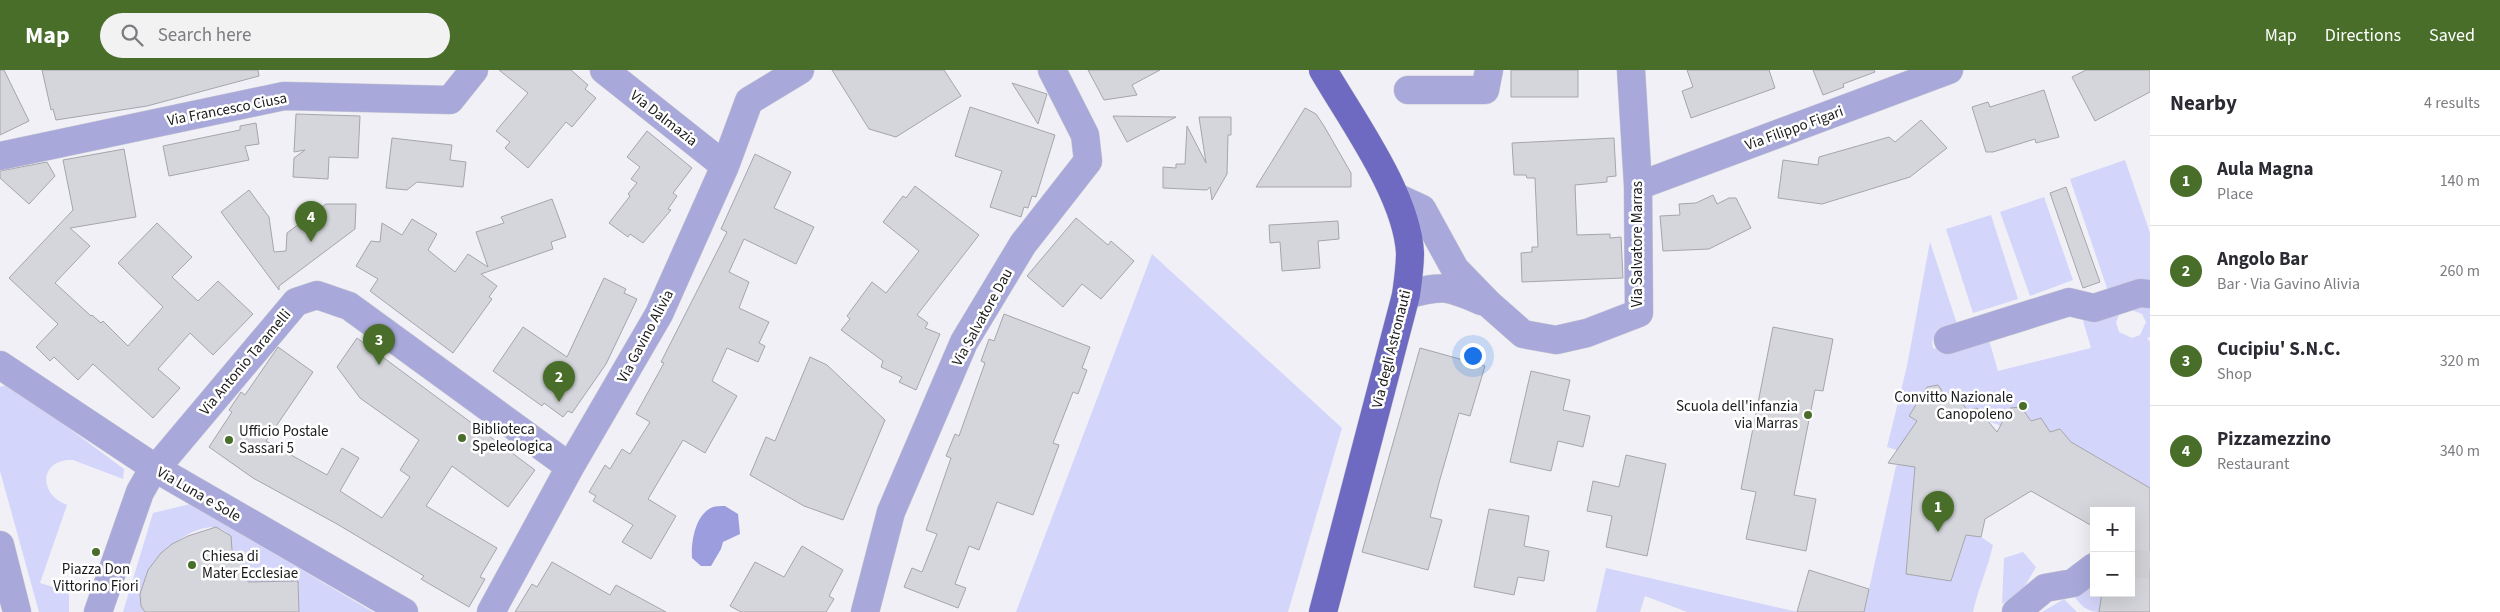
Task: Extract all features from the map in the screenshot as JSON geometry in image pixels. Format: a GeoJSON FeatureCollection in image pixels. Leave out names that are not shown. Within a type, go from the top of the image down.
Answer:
{"type":"FeatureCollection","features":[{"type":"Feature","properties":{"kind":"main road","name":"Via degli Astronauti"},"geometry":{"type":"LineString","coordinates":[[1323,70],[1396,197],[1407,230],[1410,254],[1406,295],[1323,612]]}},
{"type":"Feature","properties":{"kind":"street","name":"Via Francesco Ciusa"},"geometry":{"type":"LineString","coordinates":[[0,156],[284,96],[450,100],[474,70]]}},
{"type":"Feature","properties":{"kind":"street","name":"Via Dalmazia"},"geometry":{"type":"LineString","coordinates":[[604,70],[725,166]]}},
{"type":"Feature","properties":{"kind":"street","name":"Via Gavino Alivia"},"geometry":{"type":"LineString","coordinates":[[490,612],[570,467],[659,314],[725,166],[749,101],[800,70]]}},
{"type":"Feature","properties":{"kind":"street","name":"Via Salvatore Dau"},"geometry":{"type":"LineString","coordinates":[[865,612],[890,512],[964,342],[1023,244],[1088,161],[1085,135],[1052,70]]}},
{"type":"Feature","properties":{"kind":"street"},"geometry":{"type":"LineString","coordinates":[[1408,90],[1486,90],[1489,70]]}},
{"type":"Feature","properties":{"kind":"street","name":"Via Salvatore Marras"},"geometry":{"type":"LineString","coordinates":[[1396,197],[1422,209],[1455,269],[1489,304],[1523,334],[1556,340],[1588,333],[1639,313],[1638,186],[1631,70]]}},
{"type":"Feature","properties":{"kind":"street","name":"Via Filippo Figari"},"geometry":{"type":"LineString","coordinates":[[1638,186],[1949,70]]}},
{"type":"Feature","properties":{"kind":"street","name":"Via Salvatore Marras"},"geometry":{"type":"LineString","coordinates":[[1406,295],[1434,288],[1452,288],[1489,304]]}},
{"type":"Feature","properties":{"kind":"street"},"geometry":{"type":"LineString","coordinates":[[1948,340],[2069,302],[2094,308],[2140,292],[2150,294]]}},
{"type":"Feature","properties":{"kind":"street","name":"Via Antonio Taramelli"},"geometry":{"type":"LineString","coordinates":[[155,468],[296,302],[317,295],[349,306],[570,467]]}},
{"type":"Feature","properties":{"kind":"street","name":"Via Luna e Sole"},"geometry":{"type":"LineString","coordinates":[[0,365],[155,468],[404,612]]}},
{"type":"Feature","properties":{"kind":"street"},"geometry":{"type":"LineString","coordinates":[[98,612],[140,492],[155,468]]}},
{"type":"Feature","properties":{"kind":"street"},"geometry":{"type":"LineString","coordinates":[[0,545],[17,612]]}},
{"type":"Feature","properties":{"kind":"street"},"geometry":{"type":"LineString","coordinates":[[2016,612],[2045,588],[2074,583],[2090,570]]}},
{"type":"Feature","properties":{"kind":"shaded area"},"geometry":{"type":"Polygon","coordinates":[[[2125,160],[2150,233],[2150,280],[2109,294],[2070,179],[2125,160]]]}},
{"type":"Feature","properties":{"kind":"shaded area"},"geometry":{"type":"Polygon","coordinates":[[[2044,197],[2073,280],[2030,296],[2000,212],[2044,197]]]}},
{"type":"Feature","properties":{"kind":"shaded area"},"geometry":{"type":"Polygon","coordinates":[[[1991,215],[2018,299],[1973,313],[1946,229],[1991,215]]]}},
{"type":"Feature","properties":{"kind":"shaded area"},"geometry":{"type":"Polygon","coordinates":[[[1930,242],[1959,330],[1947,329],[1935,334],[1932,342],[1933,348],[1947,351],[1971,334],[2053,309],[2078,310],[2092,315],[2142,298],[2150,301],[2150,337],[2147,338],[2150,342],[2150,488],[2071,442],[2060,429],[2050,432],[2041,419],[2031,421],[2021,407],[2010,408],[2001,426],[1988,421],[1977,408],[1967,410],[1958,397],[1948,400],[1938,385],[1927,387],[1909,416],[1917,421],[1906,437],[1920,445],[1900,451],[1887,447],[1907,366],[1930,242]],[[2129,309],[2120,313],[2116,322],[2119,332],[2132,338],[2140,335],[2146,322],[2142,314],[2129,309]],[[2081,314],[1989,340],[1998,371],[2091,348],[2081,314]]]}},
{"type":"Feature","properties":{"kind":"shaded area"},"geometry":{"type":"Polygon","coordinates":[[[1152,254],[1342,428],[1288,612],[1016,612],[1152,254]]]}},
{"type":"Feature","properties":{"kind":"shaded area"},"geometry":{"type":"Polygon","coordinates":[[[9,384],[124,469],[123,479],[73,460],[62,461],[49,470],[46,478],[51,493],[57,500],[67,505],[40,583],[69,592],[69,612],[39,612],[0,471],[0,387],[9,384]]]}},
{"type":"Feature","properties":{"kind":"shaded area"},"geometry":{"type":"Polygon","coordinates":[[[1923,455],[1910,529],[1906,573],[1951,581],[1966,535],[1981,537],[1993,545],[1973,612],[1864,612],[1896,466],[1923,455]]]}},
{"type":"Feature","properties":{"kind":"shaded area"},"geometry":{"type":"Polygon","coordinates":[[[190,504],[373,612],[299,612],[298,581],[265,581],[248,597],[247,569],[240,560],[232,560],[231,536],[218,528],[205,528],[191,533],[176,542],[151,569],[143,584],[141,599],[145,612],[123,612],[153,513],[190,504]]]}},
{"type":"Feature","properties":{"kind":"shaded area"},"geometry":{"type":"Polygon","coordinates":[[[2023,552],[2036,567],[2022,591],[2002,604],[2004,558],[2023,552]]]}},
{"type":"Feature","properties":{"kind":"shaded area"},"geometry":{"type":"Polygon","coordinates":[[[1606,568],[1798,612],[1687,612],[1645,596],[1640,612],[1596,612],[1606,568]]]}},
{"type":"Feature","properties":{"kind":"shaded area"},"geometry":{"type":"Polygon","coordinates":[[[2090,586],[2090,597],[2101,597],[2099,612],[2087,609],[2073,595],[2090,586]]]}},
{"type":"Feature","properties":{"kind":"shaded area"},"geometry":{"type":"Polygon","coordinates":[[[2064,599],[2077,612],[2042,612],[2064,599]]]}},
{"type":"Feature","properties":{"kind":"water"},"geometry":{"type":"Polygon","coordinates":[[[725,506],[738,514],[740,534],[723,542],[711,566],[701,566],[692,558],[695,529],[707,511],[714,507],[725,506]]]}},
{"type":"Feature","properties":{"kind":"building"},"geometry":{"type":"Polygon","coordinates":[[[0,70],[4,70],[29,121],[0,135],[0,70]]]}},
{"type":"Feature","properties":{"kind":"building"},"geometry":{"type":"Polygon","coordinates":[[[42,70],[258,70],[259,76],[147,106],[56,120],[53,109],[51,110],[42,70]]]}},
{"type":"Feature","properties":{"kind":"building"},"geometry":{"type":"Polygon","coordinates":[[[499,70],[571,70],[588,85],[585,89],[596,98],[572,127],[566,122],[528,168],[505,148],[510,142],[496,131],[528,93],[499,70]]]}},
{"type":"Feature","properties":{"kind":"building"},"geometry":{"type":"Polygon","coordinates":[[[832,70],[944,70],[961,96],[896,137],[869,129],[832,70]]]}},
{"type":"Feature","properties":{"kind":"building"},"geometry":{"type":"Polygon","coordinates":[[[1088,70],[1160,70],[1132,85],[1137,95],[1104,100],[1088,70]]]}},
{"type":"Feature","properties":{"kind":"building"},"geometry":{"type":"Polygon","coordinates":[[[1511,70],[1578,70],[1578,97],[1511,97],[1511,70]]]}},
{"type":"Feature","properties":{"kind":"building"},"geometry":{"type":"Polygon","coordinates":[[[1687,70],[1769,70],[1775,88],[1691,118],[1682,91],[1693,87],[1687,70]]]}},
{"type":"Feature","properties":{"kind":"building"},"geometry":{"type":"Polygon","coordinates":[[[1813,70],[1874,70],[1875,72],[1843,84],[1844,87],[1823,95],[1813,70]]]}},
{"type":"Feature","properties":{"kind":"building"},"geometry":{"type":"Polygon","coordinates":[[[2086,70],[2150,70],[2150,92],[2095,121],[2072,77],[2086,70]]]}},
{"type":"Feature","properties":{"kind":"building"},"geometry":{"type":"Polygon","coordinates":[[[1012,83],[1047,94],[1038,124],[1012,83]]]}},
{"type":"Feature","properties":{"kind":"building"},"geometry":{"type":"Polygon","coordinates":[[[2044,90],[2059,137],[2036,143],[2035,139],[1993,152],[1986,152],[1972,107],[1988,102],[1990,107],[2044,90]]]}},
{"type":"Feature","properties":{"kind":"building"},"geometry":{"type":"Polygon","coordinates":[[[970,107],[1055,135],[1036,197],[1032,196],[1028,208],[1024,207],[1021,217],[990,207],[1002,171],[955,156],[970,107]]]}},
{"type":"Feature","properties":{"kind":"building"},"geometry":{"type":"Polygon","coordinates":[[[1305,108],[1316,114],[1324,126],[1351,173],[1351,187],[1256,187],[1305,108]]]}},
{"type":"Feature","properties":{"kind":"building"},"geometry":{"type":"Polygon","coordinates":[[[296,114],[360,116],[358,158],[329,157],[328,179],[293,177],[294,158],[305,150],[294,152],[296,114]]]}},
{"type":"Feature","properties":{"kind":"building"},"geometry":{"type":"Polygon","coordinates":[[[1113,116],[1176,117],[1127,142],[1113,116]]]}},
{"type":"Feature","properties":{"kind":"building"},"geometry":{"type":"Polygon","coordinates":[[[1199,117],[1231,117],[1231,135],[1228,135],[1227,174],[1212,200],[1210,187],[1207,190],[1163,188],[1163,167],[1176,168],[1176,164],[1185,164],[1187,126],[1206,163],[1199,117]]]}},
{"type":"Feature","properties":{"kind":"building"},"geometry":{"type":"Polygon","coordinates":[[[1921,120],[1947,148],[1910,177],[1822,204],[1778,198],[1783,160],[1818,165],[1819,157],[1889,137],[1895,142],[1921,120]]]}},
{"type":"Feature","properties":{"kind":"building"},"geometry":{"type":"Polygon","coordinates":[[[256,123],[259,144],[245,146],[249,160],[169,176],[163,146],[240,130],[240,126],[256,123]]]}},
{"type":"Feature","properties":{"kind":"building"},"geometry":{"type":"Polygon","coordinates":[[[647,131],[692,168],[673,193],[677,196],[668,209],[671,210],[643,243],[630,234],[628,237],[609,223],[630,196],[628,194],[637,183],[631,179],[640,167],[627,157],[647,131]]]}},
{"type":"Feature","properties":{"kind":"building"},"geometry":{"type":"Polygon","coordinates":[[[392,138],[452,145],[450,160],[466,162],[463,187],[417,182],[407,190],[386,188],[392,138]]]}},
{"type":"Feature","properties":{"kind":"building"},"geometry":{"type":"Polygon","coordinates":[[[1614,138],[1616,176],[1607,177],[1607,182],[1575,185],[1577,235],[1610,234],[1610,238],[1621,237],[1623,278],[1522,282],[1521,253],[1532,252],[1532,247],[1538,247],[1535,178],[1527,178],[1526,175],[1514,175],[1512,143],[1614,138]]]}},
{"type":"Feature","properties":{"kind":"building"},"geometry":{"type":"Polygon","coordinates":[[[124,149],[136,217],[70,228],[90,246],[55,283],[91,316],[101,323],[103,321],[128,346],[163,307],[118,263],[157,223],[192,257],[172,277],[198,301],[218,281],[253,314],[213,355],[190,333],[158,369],[180,388],[153,418],[93,364],[78,380],[54,357],[50,361],[36,347],[58,324],[9,278],[73,210],[63,160],[124,149]]]}},
{"type":"Feature","properties":{"kind":"building"},"geometry":{"type":"Polygon","coordinates":[[[755,154],[791,172],[774,208],[814,227],[796,264],[744,239],[729,272],[749,282],[739,308],[769,322],[759,343],[765,346],[758,362],[727,348],[712,381],[737,396],[705,453],[683,440],[648,499],[676,516],[651,559],[622,542],[633,525],[593,501],[596,496],[589,492],[605,465],[610,469],[622,449],[630,454],[650,422],[636,414],[664,363],[661,362],[727,232],[721,229],[755,154]]]}},
{"type":"Feature","properties":{"kind":"building"},"geometry":{"type":"Polygon","coordinates":[[[47,162],[55,176],[29,204],[0,178],[0,171],[47,162]]]}},
{"type":"Feature","properties":{"kind":"building"},"geometry":{"type":"Polygon","coordinates":[[[915,186],[979,235],[917,315],[928,323],[925,328],[940,334],[916,390],[899,382],[902,377],[881,367],[883,361],[841,330],[850,319],[847,316],[872,282],[886,293],[919,251],[883,222],[903,196],[906,198],[915,186]]]}},
{"type":"Feature","properties":{"kind":"building"},"geometry":{"type":"Polygon","coordinates":[[[2066,187],[2100,282],[2083,288],[2050,193],[2066,187]]]}},
{"type":"Feature","properties":{"kind":"building"},"geometry":{"type":"Polygon","coordinates":[[[249,190],[269,217],[274,252],[286,251],[287,233],[326,204],[356,204],[355,229],[279,286],[279,290],[221,212],[249,190]]]}},
{"type":"Feature","properties":{"kind":"building"},"geometry":{"type":"Polygon","coordinates":[[[1713,195],[1717,204],[1729,198],[1736,198],[1751,228],[1709,249],[1663,251],[1660,216],[1680,215],[1679,204],[1696,203],[1713,195]]]}},
{"type":"Feature","properties":{"kind":"building"},"geometry":{"type":"Polygon","coordinates":[[[552,199],[566,237],[551,242],[553,249],[481,274],[497,286],[489,297],[492,299],[453,353],[370,291],[378,279],[356,266],[371,241],[380,242],[382,223],[402,235],[412,219],[437,234],[428,250],[455,272],[468,254],[488,267],[476,232],[504,223],[501,217],[552,199]]]}},
{"type":"Feature","properties":{"kind":"building"},"geometry":{"type":"Polygon","coordinates":[[[1076,218],[1108,245],[1111,241],[1134,261],[1101,299],[1082,284],[1063,307],[1027,276],[1076,218]]]}},
{"type":"Feature","properties":{"kind":"building"},"geometry":{"type":"Polygon","coordinates":[[[1338,221],[1339,239],[1318,241],[1320,268],[1282,271],[1280,242],[1270,243],[1269,225],[1338,221]]]}},
{"type":"Feature","properties":{"kind":"building"},"geometry":{"type":"Polygon","coordinates":[[[604,278],[626,289],[624,293],[637,299],[606,364],[572,413],[568,411],[563,417],[544,403],[542,406],[493,371],[523,327],[567,357],[604,278]]]}},
{"type":"Feature","properties":{"kind":"building"},"geometry":{"type":"Polygon","coordinates":[[[1004,314],[1090,347],[1082,368],[1087,370],[1078,394],[1073,392],[1053,443],[1059,445],[1033,515],[997,502],[979,550],[969,546],[955,584],[966,588],[958,608],[904,587],[912,568],[922,572],[937,534],[926,530],[951,458],[946,456],[955,434],[959,436],[985,363],[981,361],[989,339],[994,341],[1004,314]]]}},
{"type":"Feature","properties":{"kind":"building"},"geometry":{"type":"Polygon","coordinates":[[[1773,327],[1833,339],[1823,391],[1815,390],[1794,495],[1816,499],[1806,551],[1746,539],[1756,492],[1741,489],[1773,327]]]}},
{"type":"Feature","properties":{"kind":"building"},"geometry":{"type":"Polygon","coordinates":[[[357,338],[535,470],[508,507],[452,466],[426,506],[497,548],[480,577],[485,579],[469,607],[421,579],[424,576],[337,524],[253,478],[209,447],[232,412],[229,410],[241,392],[245,395],[278,347],[313,372],[266,441],[327,475],[342,448],[359,458],[340,491],[382,518],[410,477],[400,470],[419,440],[360,398],[337,367],[357,338]]]}},
{"type":"Feature","properties":{"kind":"building"},"geometry":{"type":"Polygon","coordinates":[[[1420,348],[1485,366],[1470,416],[1459,413],[1440,479],[1430,517],[1442,520],[1428,570],[1362,552],[1420,348]]]}},
{"type":"Feature","properties":{"kind":"building"},"geometry":{"type":"Polygon","coordinates":[[[810,357],[827,365],[885,420],[843,520],[804,506],[750,475],[766,437],[775,441],[810,357]]]}},
{"type":"Feature","properties":{"kind":"building"},"geometry":{"type":"Polygon","coordinates":[[[1531,371],[1570,380],[1563,410],[1590,416],[1583,447],[1558,441],[1551,471],[1510,462],[1531,371]]]}},
{"type":"Feature","properties":{"kind":"building"},"geometry":{"type":"Polygon","coordinates":[[[1938,385],[1948,400],[1958,397],[1967,410],[1977,408],[1997,432],[2010,408],[2021,407],[2031,421],[2041,418],[2050,432],[2060,429],[2071,442],[2150,488],[2150,612],[2099,612],[2101,597],[2135,597],[2135,507],[2090,507],[2090,525],[2031,491],[1985,519],[1981,537],[1966,535],[1951,581],[1906,574],[1915,467],[1888,463],[1917,421],[1909,416],[1927,387],[1938,385]]]}},
{"type":"Feature","properties":{"kind":"building"},"geometry":{"type":"Polygon","coordinates":[[[1626,455],[1666,464],[1647,556],[1606,547],[1612,516],[1587,511],[1593,481],[1619,487],[1626,455]]]}},
{"type":"Feature","properties":{"kind":"building"},"geometry":{"type":"Polygon","coordinates":[[[1489,509],[1529,516],[1524,546],[1549,551],[1544,581],[1518,577],[1514,595],[1474,587],[1489,509]]]}},
{"type":"Feature","properties":{"kind":"building","name":"Chiesa di Mater Ecclesiae"},"geometry":{"type":"Polygon","coordinates":[[[216,527],[231,536],[232,550],[247,569],[248,582],[298,581],[299,612],[145,612],[141,606],[140,594],[148,570],[161,553],[172,544],[188,536],[216,527]]]}},
{"type":"Feature","properties":{"kind":"building"},"geometry":{"type":"Polygon","coordinates":[[[802,546],[843,570],[829,596],[834,599],[826,612],[741,612],[730,606],[755,562],[784,577],[802,546]]]}},
{"type":"Feature","properties":{"kind":"building"},"geometry":{"type":"Polygon","coordinates":[[[552,562],[610,595],[616,585],[666,612],[515,612],[532,584],[537,587],[552,562]]]}},
{"type":"Feature","properties":{"kind":"building"},"geometry":{"type":"Polygon","coordinates":[[[1809,570],[1869,589],[1864,612],[1797,612],[1809,570]]]}},
{"type":"Feature","properties":{"kind":"tunnel"},"geometry":{"type":"LineString","coordinates":[[2135,563],[2150,565]]}},
{"type":"Feature","properties":{"kind":"place","name":"Pizzamezzino"},"geometry":{"type":"Point","coordinates":[311,242]}},
{"type":"Feature","properties":{"kind":"place","name":"Cucipiu' S.N.C."},"geometry":{"type":"Point","coordinates":[379,365]}},
{"type":"Feature","properties":{"kind":"place","name":"Angolo Bar"},"geometry":{"type":"Point","coordinates":[559,402]}},
{"type":"Feature","properties":{"kind":"place","name":"Convitto Nazionale Canopoleno"},"geometry":{"type":"Point","coordinates":[2023,406]}},
{"type":"Feature","properties":{"kind":"place","name":"Scuola dell'infanzia via Marras"},"geometry":{"type":"Point","coordinates":[1808,415]}},
{"type":"Feature","properties":{"kind":"place","name":"Biblioteca Speleologica"},"geometry":{"type":"Point","coordinates":[462,438]}},
{"type":"Feature","properties":{"kind":"place","name":"Ufficio Postale Sassari 5"},"geometry":{"type":"Point","coordinates":[229,440]}},
{"type":"Feature","properties":{"kind":"place","name":"Aula Magna"},"geometry":{"type":"Point","coordinates":[1938,532]}},
{"type":"Feature","properties":{"kind":"place","name":"Piazza Don Vittorino Fiori"},"geometry":{"type":"Point","coordinates":[96,552]}},
{"type":"Feature","properties":{"kind":"place","name":"Chiesa di Mater Ecclesiae"},"geometry":{"type":"Point","coordinates":[192,565]}}]}
